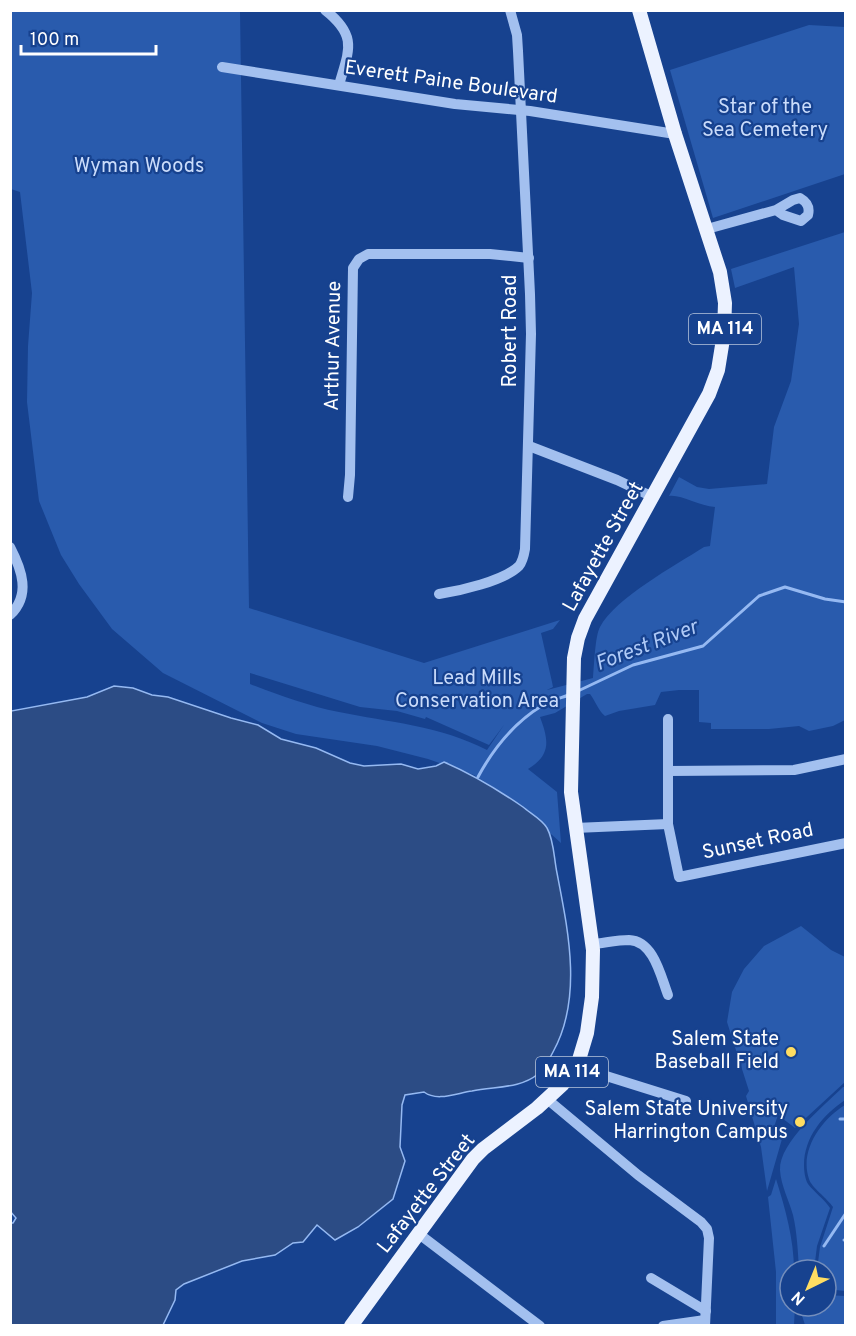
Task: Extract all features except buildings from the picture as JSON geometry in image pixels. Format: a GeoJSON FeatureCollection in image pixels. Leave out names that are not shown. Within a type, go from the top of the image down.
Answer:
{"type":"FeatureCollection","features":[{"type":"Feature","properties":{"kind":"main road","name":"Lafayette Street"},"geometry":{"type":"LineString","coordinates":[[351,1326],[483,1149],[563,1084],[578,1063],[589,1024],[593,972],[592,944],[571,792],[572,678],[578,638],[585,619],[709,394],[722,352],[726,316],[720,272],[675,134],[639,10]]}},
{"type":"Feature","properties":{"kind":"street"},"geometry":{"type":"LineString","coordinates":[[325,10],[343,26],[347,34],[349,46],[339,85]]}},
{"type":"Feature","properties":{"kind":"street","name":"Robert Road"},"geometry":{"type":"LineString","coordinates":[[439,594],[491,581],[518,567],[523,560],[528,524],[531,334],[529,258],[517,35],[510,10]]}},
{"type":"Feature","properties":{"kind":"street","name":"Everett Paine Boulevard"},"geometry":{"type":"LineString","coordinates":[[222,67],[455,104],[522,111],[675,134]]}},
{"type":"Feature","properties":{"kind":"street"},"geometry":{"type":"LineString","coordinates":[[706,230],[776,210]]}},
{"type":"Feature","properties":{"kind":"street","name":"Arthur Avenue"},"geometry":{"type":"LineString","coordinates":[[348,497],[353,268],[359,259],[368,254],[421,253],[490,254],[529,258]]}},
{"type":"Feature","properties":{"kind":"street"},"geometry":{"type":"LineString","coordinates":[[529,446],[617,480],[653,497]]}},
{"type":"Feature","properties":{"kind":"street"},"geometry":{"type":"LineString","coordinates":[[10,547],[24,585],[22,597],[10,615]]}},
{"type":"Feature","properties":{"kind":"street"},"geometry":{"type":"LineString","coordinates":[[575,828],[668,824],[668,719]]}},
{"type":"Feature","properties":{"kind":"street"},"geometry":{"type":"LineString","coordinates":[[668,771],[794,770],[846,759]]}},
{"type":"Feature","properties":{"kind":"street","name":"Sunset Road"},"geometry":{"type":"LineString","coordinates":[[668,824],[679,876],[709,872],[846,843]]}},
{"type":"Feature","properties":{"kind":"street"},"geometry":{"type":"LineString","coordinates":[[592,944],[632,940],[640,943],[649,951],[657,964],[668,995]]}},
{"type":"Feature","properties":{"kind":"street"},"geometry":{"type":"LineString","coordinates":[[578,1063],[603,1075],[687,1101]]}},
{"type":"Feature","properties":{"kind":"street"},"geometry":{"type":"LineString","coordinates":[[547,1099],[707,1229],[709,1238],[706,1319]]}},
{"type":"Feature","properties":{"kind":"street"},"geometry":{"type":"LineString","coordinates":[[419,1234],[540,1326]]}},
{"type":"Feature","properties":{"kind":"street"},"geometry":{"type":"LineString","coordinates":[[651,1278],[706,1319]]}},
{"type":"Feature","properties":{"kind":"street"},"geometry":{"type":"LineString","coordinates":[[663,1326],[706,1319]]}},
{"type":"Feature","properties":{"kind":"green space"},"geometry":{"type":"Polygon","coordinates":[[[10,11],[240,11],[249,608],[424,663],[560,620],[553,629],[541,633],[553,687],[547,690],[593,678],[598,631],[608,616],[647,583],[704,547],[710,546],[715,507],[669,496],[679,477],[697,487],[709,489],[767,484],[774,427],[791,381],[799,324],[794,267],[735,288],[731,269],[845,232],[845,720],[833,726],[809,731],[799,726],[769,729],[711,729],[711,723],[699,722],[699,690],[661,692],[655,705],[619,711],[605,716],[590,694],[587,694],[555,713],[540,717],[546,747],[541,758],[528,769],[557,792],[561,843],[512,799],[474,775],[428,759],[377,746],[296,734],[262,723],[163,673],[112,629],[79,584],[61,555],[39,501],[27,402],[32,293],[20,192],[11,189],[10,11]],[[250,673],[250,684],[294,700],[327,710],[433,730],[487,750],[504,725],[489,745],[426,717],[425,719],[397,711],[360,707],[250,673]]]}},
{"type":"Feature","properties":{"kind":"green space","name":"Star of the Sea Cemetery"},"geometry":{"type":"Polygon","coordinates":[[[809,25],[845,27],[845,174],[713,218],[670,70],[809,25]]]}},
{"type":"Feature","properties":{"kind":"green space","name":"Salem State Baseball Field"},"geometry":{"type":"Polygon","coordinates":[[[801,926],[831,950],[845,957],[845,1082],[795,1128],[778,1115],[774,1127],[782,1139],[767,1191],[761,1147],[746,1096],[749,1091],[727,1022],[732,992],[744,969],[764,946],[801,926]]]}},
{"type":"Feature","properties":{"kind":"green space"},"geometry":{"type":"Polygon","coordinates":[[[845,1087],[845,1100],[822,1120],[807,1145],[805,1177],[810,1187],[830,1208],[817,1246],[816,1258],[798,1258],[794,1222],[780,1170],[782,1159],[794,1136],[814,1114],[845,1087]]]}},
{"type":"Feature","properties":{"kind":"green space"},"geometry":{"type":"Polygon","coordinates":[[[845,1105],[845,1291],[838,1290],[838,1258],[819,1258],[833,1207],[810,1182],[807,1168],[807,1157],[815,1136],[836,1111],[845,1105]]]}},
{"type":"Feature","properties":{"kind":"green space"},"geometry":{"type":"Polygon","coordinates":[[[776,1179],[791,1235],[793,1258],[778,1258],[778,1318],[794,1318],[794,1325],[776,1325],[776,1272],[768,1197],[771,1195],[776,1179]]]}},
{"type":"Feature","properties":{"kind":"green space"},"geometry":{"type":"Polygon","coordinates":[[[838,1296],[845,1296],[845,1325],[805,1325],[803,1318],[838,1318],[838,1296]]]}},
{"type":"Feature","properties":{"kind":"shaded area"},"geometry":{"type":"Polygon","coordinates":[[[114,686],[133,688],[152,695],[168,697],[258,725],[281,739],[316,748],[350,763],[364,766],[401,764],[418,769],[444,762],[485,783],[523,807],[545,825],[552,844],[568,940],[570,987],[568,1009],[562,1031],[550,1058],[545,1067],[531,1079],[515,1085],[447,1096],[429,1095],[424,1092],[405,1095],[402,1105],[400,1147],[405,1161],[393,1199],[358,1227],[335,1240],[317,1225],[303,1242],[293,1243],[275,1255],[242,1261],[184,1284],[176,1290],[175,1300],[163,1325],[11,1325],[10,1223],[13,1223],[16,1218],[10,1211],[11,711],[87,697],[114,686]]]}},
{"type":"Feature","properties":{"kind":"waterway","name":"Forest River"},"geometry":{"type":"LineString","coordinates":[[578,691],[633,665],[703,646],[759,596],[785,587],[825,599],[846,602]]}},
{"type":"Feature","properties":{"kind":"waterway","name":"Forest River"},"geometry":{"type":"LineString","coordinates":[[478,777],[498,746],[523,719],[546,703],[569,695]]}},
{"type":"Feature","properties":{"kind":"waterway"},"geometry":{"type":"LineString","coordinates":[[840,1119],[846,1119]]}},
{"type":"Feature","properties":{"kind":"waterway"},"geometry":{"type":"LineString","coordinates":[[824,1246],[846,1213]]}},
{"type":"Feature","properties":{"kind":"place","name":"Salem State Baseball Field"},"geometry":{"type":"Point","coordinates":[791,1052]}},
{"type":"Feature","properties":{"kind":"place","name":"Salem State University Harrington Campus"},"geometry":{"type":"Point","coordinates":[800,1122]}},
{"type":"Feature","properties":{"kind":"park label","name":"Wyman Woods"},"geometry":{"type":"Point","coordinates":[139,167]}},
{"type":"Feature","properties":{"kind":"park label","name":"Lead Mills Conservation Area"},"geometry":{"type":"Point","coordinates":[477,690]}}]}
